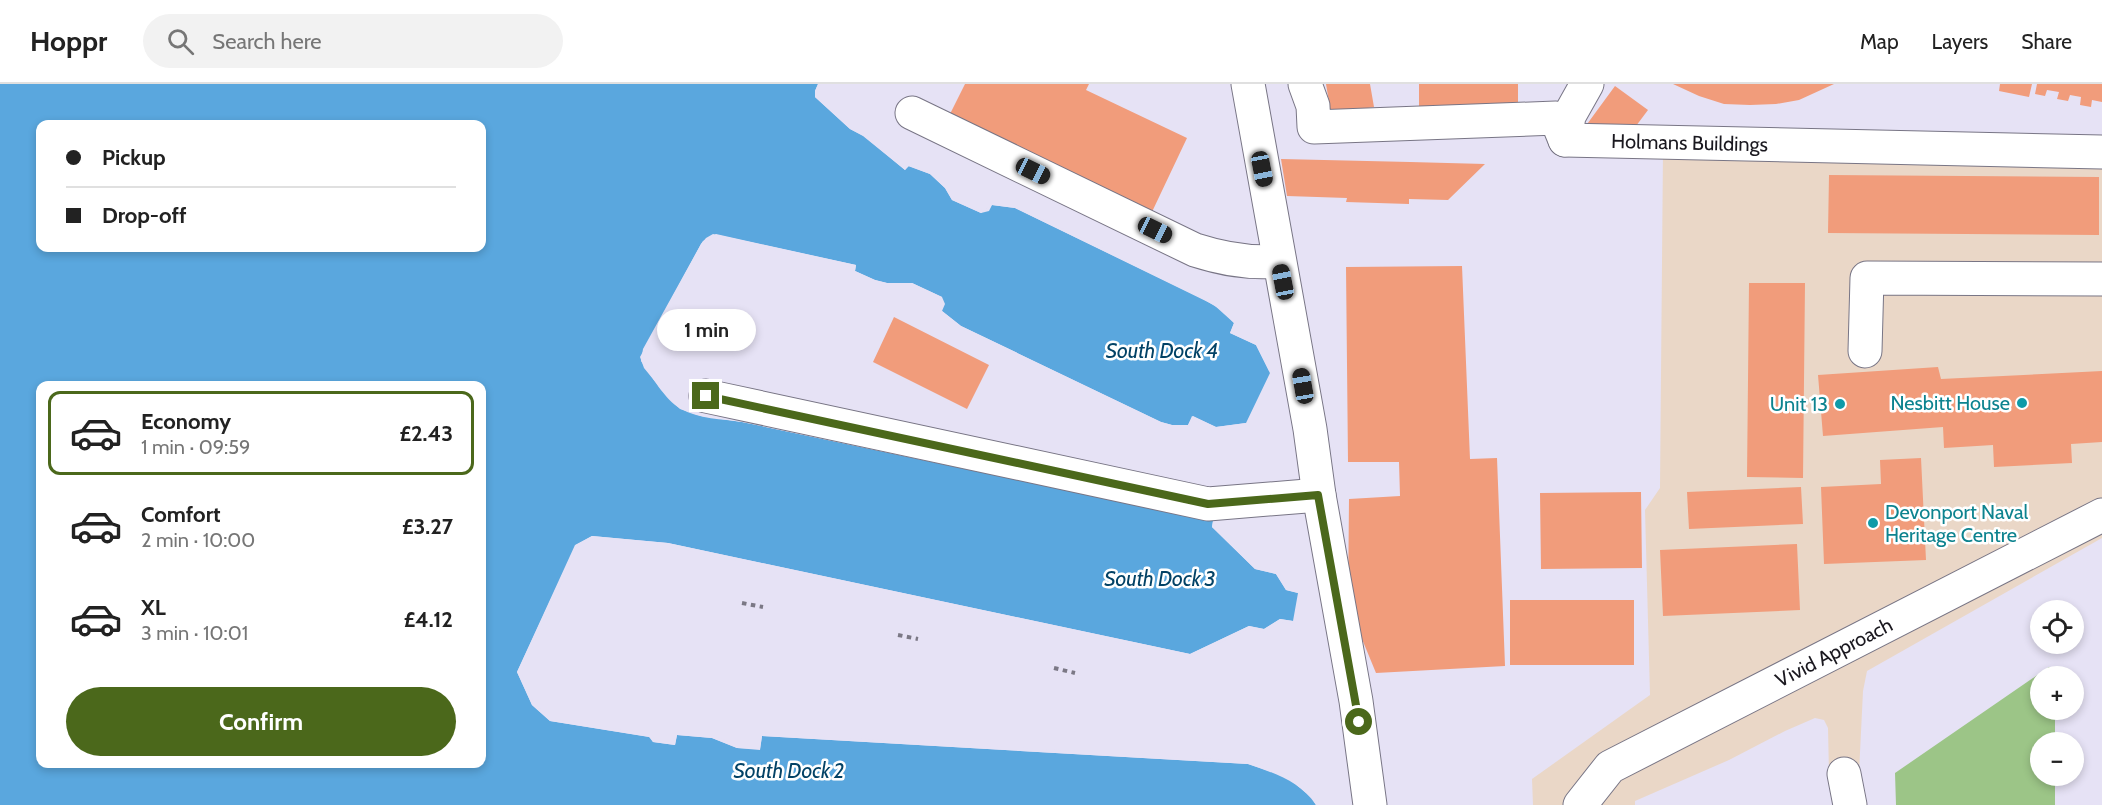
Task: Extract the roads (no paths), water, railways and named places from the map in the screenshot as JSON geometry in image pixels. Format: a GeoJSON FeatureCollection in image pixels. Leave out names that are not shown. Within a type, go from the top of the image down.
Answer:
{"type":"FeatureCollection","features":[{"type":"Feature","properties":{"kind":"street"},"geometry":{"type":"LineString","coordinates":[[1248,84],[1308,418],[1318,495],[1356,701],[1370,805]]}},
{"type":"Feature","properties":{"kind":"street"},"geometry":{"type":"LineString","coordinates":[[1565,140],[1569,116],[1587,84]]}},
{"type":"Feature","properties":{"kind":"street"},"geometry":{"type":"LineString","coordinates":[[1309,95],[1314,127],[1556,118],[1565,140]]}},
{"type":"Feature","properties":{"kind":"street"},"geometry":{"type":"LineString","coordinates":[[912,113],[1195,250],[1254,263],[1279,261]]}},
{"type":"Feature","properties":{"kind":"street","name":"Holmans Buildings"},"geometry":{"type":"LineString","coordinates":[[1565,140],[2102,152]]}},
{"type":"Feature","properties":{"kind":"street"},"geometry":{"type":"LineString","coordinates":[[1865,351],[1868,278],[2102,279]]}},
{"type":"Feature","properties":{"kind":"street"},"geometry":{"type":"LineString","coordinates":[[706,396],[1208,504],[1318,495]]}},
{"type":"Feature","properties":{"kind":"street","name":"Vivid Approach"},"geometry":{"type":"LineString","coordinates":[[1580,805],[1610,768],[2102,515]]}},
{"type":"Feature","properties":{"kind":"street"},"geometry":{"type":"LineString","coordinates":[[1844,774],[1850,805]]}},
{"type":"Feature","properties":{"kind":"water"},"geometry":{"type":"Polygon","coordinates":[[[0,84],[818,84],[815,97],[850,129],[863,136],[905,170],[908,166],[930,174],[945,188],[952,200],[981,213],[992,205],[1015,208],[1203,299],[1223,311],[1234,323],[1230,333],[1256,345],[1270,373],[1246,423],[1216,427],[1193,416],[1188,425],[1161,422],[961,326],[942,311],[942,297],[912,283],[887,283],[875,280],[855,271],[856,265],[716,234],[701,244],[643,349],[641,361],[664,393],[681,409],[703,417],[742,422],[1213,521],[1212,527],[1255,569],[1276,574],[1286,590],[1298,593],[1293,621],[1280,619],[1264,629],[1249,626],[1190,654],[668,543],[592,536],[575,545],[517,672],[532,705],[550,721],[650,737],[653,742],[675,745],[677,735],[712,738],[737,748],[760,749],[762,736],[1248,764],[1294,784],[1316,805],[0,805],[0,84]]]}},
{"type":"Feature","properties":{"kind":"place","name":"Nesbitt House"},"geometry":{"type":"Point","coordinates":[2022,403]}},
{"type":"Feature","properties":{"kind":"place","name":"Unit 13"},"geometry":{"type":"Point","coordinates":[1840,404]}},
{"type":"Feature","properties":{"kind":"place","name":"Devonport Naval Heritage Centre"},"geometry":{"type":"Point","coordinates":[1873,523]}},
{"type":"Feature","properties":{"kind":"water label","name":"South Dock 4"},"geometry":{"type":"Point","coordinates":[1162,351]}},
{"type":"Feature","properties":{"kind":"water label","name":"South Dock 3"},"geometry":{"type":"Point","coordinates":[1160,579]}},
{"type":"Feature","properties":{"kind":"water label","name":"South Dock 2"},"geometry":{"type":"Point","coordinates":[789,771]}}]}
